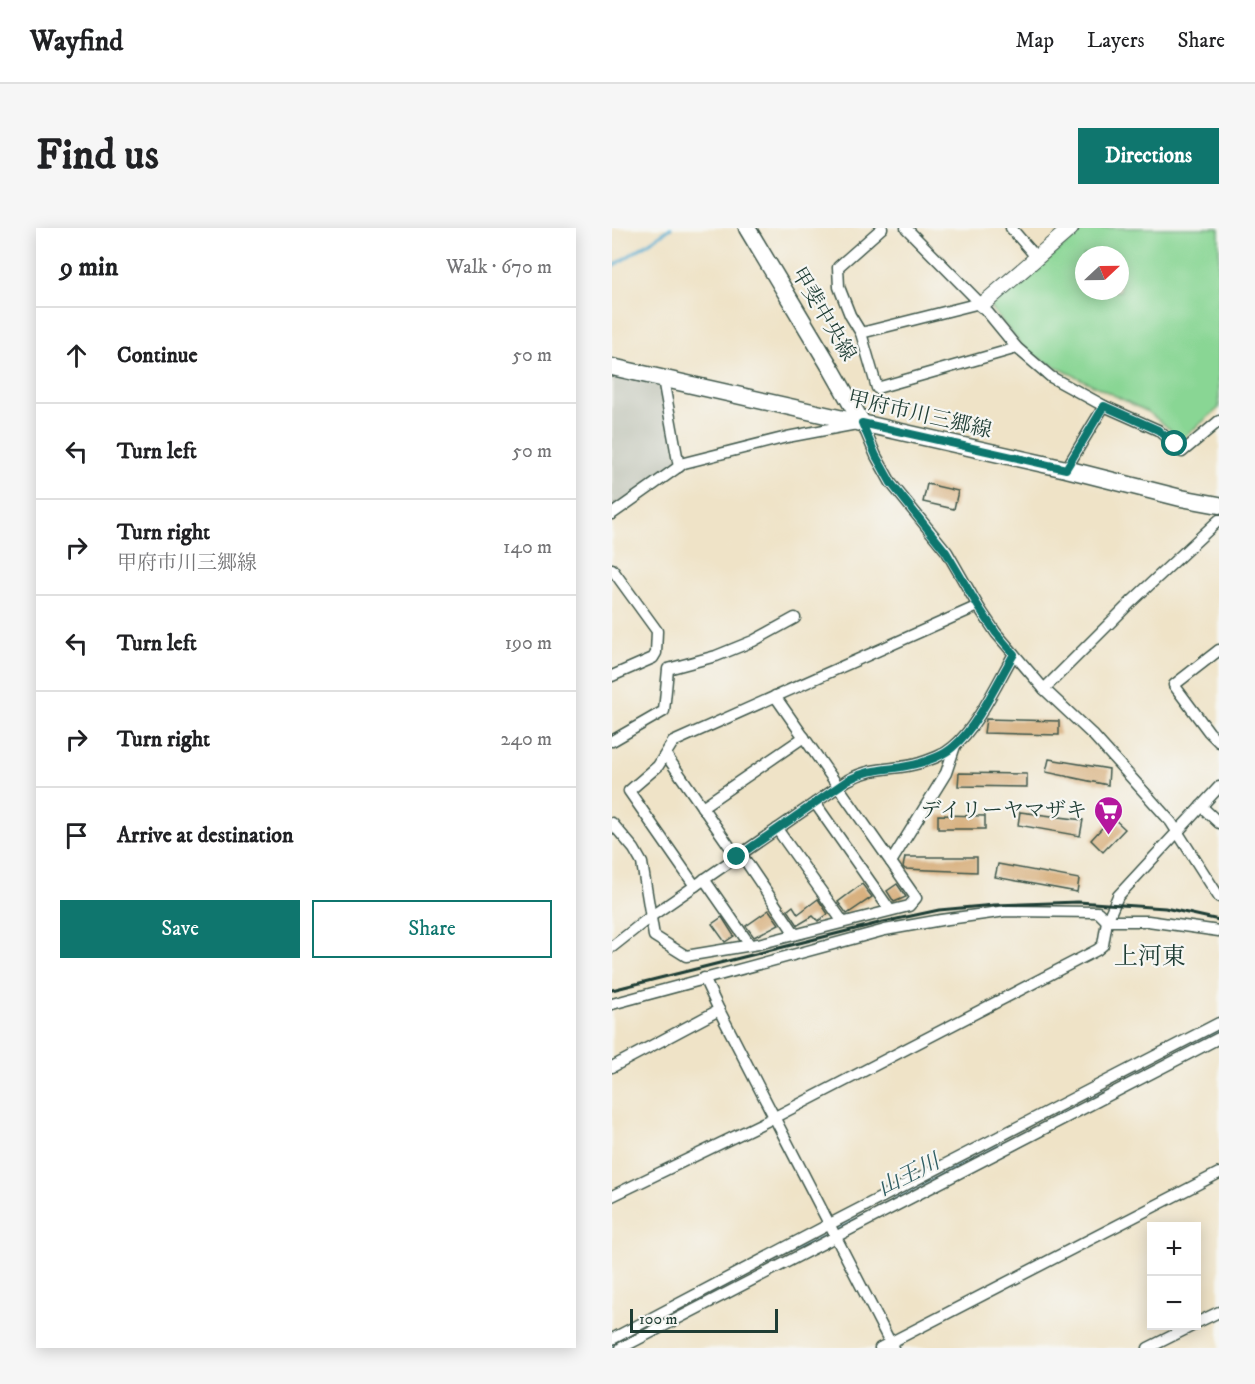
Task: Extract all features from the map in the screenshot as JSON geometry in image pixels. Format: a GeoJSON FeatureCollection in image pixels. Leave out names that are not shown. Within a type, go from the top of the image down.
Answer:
{"type":"FeatureCollection","features":[{"type":"Feature","properties":{"kind":"main road","name":"甲斐中央線"},"geometry":{"type":"LineString","coordinates":[[747,228],[862,423]]}},
{"type":"Feature","properties":{"kind":"main road","name":"甲府市川三郷線"},"geometry":{"type":"LineString","coordinates":[[612,367],[1219,505]]}},
{"type":"Feature","properties":{"kind":"street"},"geometry":{"type":"LineString","coordinates":[[882,228],[838,267],[839,287],[850,315],[861,333],[877,388],[1017,348]]}},
{"type":"Feature","properties":{"kind":"street"},"geometry":{"type":"LineString","coordinates":[[906,228],[981,304],[1017,348],[1051,377],[1104,406],[1158,430],[1182,452],[1219,421]]}},
{"type":"Feature","properties":{"kind":"street"},"geometry":{"type":"LineString","coordinates":[[1011,228],[1036,258]]}},
{"type":"Feature","properties":{"kind":"street"},"geometry":{"type":"LineString","coordinates":[[861,333],[981,304],[1071,228]]}},
{"type":"Feature","properties":{"kind":"street"},"geometry":{"type":"LineString","coordinates":[[663,379],[679,467]]}},
{"type":"Feature","properties":{"kind":"street"},"geometry":{"type":"LineString","coordinates":[[1066,469],[1104,406]]}},
{"type":"Feature","properties":{"kind":"street"},"geometry":{"type":"LineString","coordinates":[[612,514],[684,463],[787,437],[862,423],[891,483],[946,552],[996,633],[1044,689],[1094,736],[1177,831],[1219,897]]}},
{"type":"Feature","properties":{"kind":"street"},"geometry":{"type":"LineString","coordinates":[[1044,689],[1219,520]]}},
{"type":"Feature","properties":{"kind":"street"},"geometry":{"type":"LineString","coordinates":[[612,569],[657,631],[656,653],[653,658],[612,676]]}},
{"type":"Feature","properties":{"kind":"street"},"geometry":{"type":"LineString","coordinates":[[750,945],[629,791],[658,766],[673,742],[978,606]]}},
{"type":"Feature","properties":{"kind":"street"},"geometry":{"type":"LineString","coordinates":[[653,658],[669,669],[716,656],[753,641],[795,618]]}},
{"type":"Feature","properties":{"kind":"street"},"geometry":{"type":"LineString","coordinates":[[1219,650],[1174,685],[1219,742]]}},
{"type":"Feature","properties":{"kind":"street"},"geometry":{"type":"LineString","coordinates":[[612,947],[650,917],[815,802],[861,773],[878,768],[918,764],[944,754],[955,746],[969,731],[1014,654]]}},
{"type":"Feature","properties":{"kind":"street"},"geometry":{"type":"LineString","coordinates":[[612,741],[664,711],[669,669]]}},
{"type":"Feature","properties":{"kind":"street"},"geometry":{"type":"LineString","coordinates":[[612,823],[642,863],[654,936],[686,956],[750,945],[909,906],[916,898],[775,696]]}},
{"type":"Feature","properties":{"kind":"street"},"geometry":{"type":"LineString","coordinates":[[702,807],[804,737]]}},
{"type":"Feature","properties":{"kind":"street"},"geometry":{"type":"LineString","coordinates":[[891,862],[946,773],[955,746]]}},
{"type":"Feature","properties":{"kind":"street"},"geometry":{"type":"LineString","coordinates":[[666,755],[795,934]]}},
{"type":"Feature","properties":{"kind":"street"},"geometry":{"type":"LineString","coordinates":[[612,1196],[775,1117],[1097,950],[1102,945],[1107,921],[1118,896],[1219,787]]}},
{"type":"Feature","properties":{"kind":"street"},"geometry":{"type":"LineString","coordinates":[[815,802],[890,910]]}},
{"type":"Feature","properties":{"kind":"street"},"geometry":{"type":"LineString","coordinates":[[1201,806],[1219,823]]}},
{"type":"Feature","properties":{"kind":"street"},"geometry":{"type":"LineString","coordinates":[[777,829],[843,922]]}},
{"type":"Feature","properties":{"kind":"street"},"geometry":{"type":"LineString","coordinates":[[612,1004],[885,930],[1006,911],[1098,912],[1107,921],[1148,921],[1219,931]]}},
{"type":"Feature","properties":{"kind":"street"},"geometry":{"type":"LineString","coordinates":[[704,978],[888,1346],[1219,1173]]}},
{"type":"Feature","properties":{"kind":"street"},"geometry":{"type":"LineString","coordinates":[[612,1067],[719,1010]]}},
{"type":"Feature","properties":{"kind":"street"},"geometry":{"type":"LineString","coordinates":[[621,1348],[832,1231],[1219,1023]]}},
{"type":"Feature","properties":{"kind":"street"},"geometry":{"type":"LineString","coordinates":[[612,1339],[1219,1038]]}},
{"type":"Feature","properties":{"kind":"street"},"geometry":{"type":"LineString","coordinates":[[1201,1321],[1219,1312]]}},
{"type":"Feature","properties":{"kind":"street"},"geometry":{"type":"LineString","coordinates":[[1148,1348],[1184,1330]]}},
{"type":"Feature","properties":{"kind":"shaded area"},"geometry":{"type":"Polygon","coordinates":[[[612,366],[663,379],[679,467],[612,514],[612,366]]]}},
{"type":"Feature","properties":{"kind":"green space"},"geometry":{"type":"Polygon","coordinates":[[[1085,228],[1219,228],[1219,408],[1182,439],[1148,412],[1028,353],[990,307],[1085,228]]]}},
{"type":"Feature","properties":{"kind":"building"},"geometry":{"type":"Polygon","coordinates":[[[927,484],[958,491],[954,509],[923,502],[927,484]]]}},
{"type":"Feature","properties":{"kind":"building"},"geometry":{"type":"Polygon","coordinates":[[[986,719],[1059,721],[1059,735],[984,733],[986,719]]]}},
{"type":"Feature","properties":{"kind":"building"},"geometry":{"type":"Polygon","coordinates":[[[1049,759],[1109,769],[1108,785],[1046,772],[1049,759]]]}},
{"type":"Feature","properties":{"kind":"building"},"geometry":{"type":"Polygon","coordinates":[[[959,773],[1027,774],[1027,787],[958,786],[959,773]]]}},
{"type":"Feature","properties":{"kind":"building"},"geometry":{"type":"Polygon","coordinates":[[[1020,812],[1083,820],[1080,836],[1018,825],[1020,812]]]}},
{"type":"Feature","properties":{"kind":"building"},"geometry":{"type":"Polygon","coordinates":[[[938,815],[985,816],[985,829],[938,829],[938,815]]]}},
{"type":"Feature","properties":{"kind":"building","name":"デイリーヤマザキ"},"geometry":{"type":"Polygon","coordinates":[[[1112,817],[1125,829],[1103,852],[1091,840],[1112,817]]]}},
{"type":"Feature","properties":{"kind":"building"},"geometry":{"type":"Polygon","coordinates":[[[905,857],[977,857],[977,872],[905,869],[903,867],[905,857]]]}},
{"type":"Feature","properties":{"kind":"building"},"geometry":{"type":"Polygon","coordinates":[[[998,864],[1079,879],[1077,892],[995,877],[998,864]]]}},
{"type":"Feature","properties":{"kind":"building"},"geometry":{"type":"Polygon","coordinates":[[[862,884],[872,897],[847,914],[838,902],[862,884]]]}},
{"type":"Feature","properties":{"kind":"building"},"geometry":{"type":"Polygon","coordinates":[[[897,884],[906,897],[894,902],[887,891],[897,884]]]}},
{"type":"Feature","properties":{"kind":"building"},"geometry":{"type":"Polygon","coordinates":[[[818,899],[828,914],[818,921],[813,916],[798,925],[788,910],[793,906],[798,914],[818,899]]]}},
{"type":"Feature","properties":{"kind":"building"},"geometry":{"type":"Polygon","coordinates":[[[769,910],[779,924],[754,937],[746,926],[769,910]]]}},
{"type":"Feature","properties":{"kind":"building"},"geometry":{"type":"Polygon","coordinates":[[[722,917],[734,936],[725,942],[712,924],[722,917]]]}},
{"type":"Feature","properties":{"kind":"waterway"},"geometry":{"type":"LineString","coordinates":[[612,267],[671,228]]}},
{"type":"Feature","properties":{"kind":"waterway","name":"山王川"},"geometry":{"type":"LineString","coordinates":[[612,1346],[1219,1031]]}},
{"type":"Feature","properties":{"kind":"railway"},"geometry":{"type":"LineString","coordinates":[[612,990],[939,910],[994,905],[1078,902],[1165,908],[1219,920]]}},
{"type":"Feature","properties":{"kind":"place","name":"デイリーヤマザキ"},"geometry":{"type":"Point","coordinates":[1108,836]}},
{"type":"Feature","properties":{"kind":"district","name":"上河東"},"geometry":{"type":"Point","coordinates":[1150,956]}},
{"type":"Feature","properties":{"kind":"route"},"geometry":{"type":"LineString","coordinates":[[737,857],[861,773],[878,768],[918,764],[944,754],[955,746],[969,731],[1014,654],[978,606],[946,552],[891,483],[862,423],[1066,469],[1104,406],[1158,430],[1175,444]]}}]}
